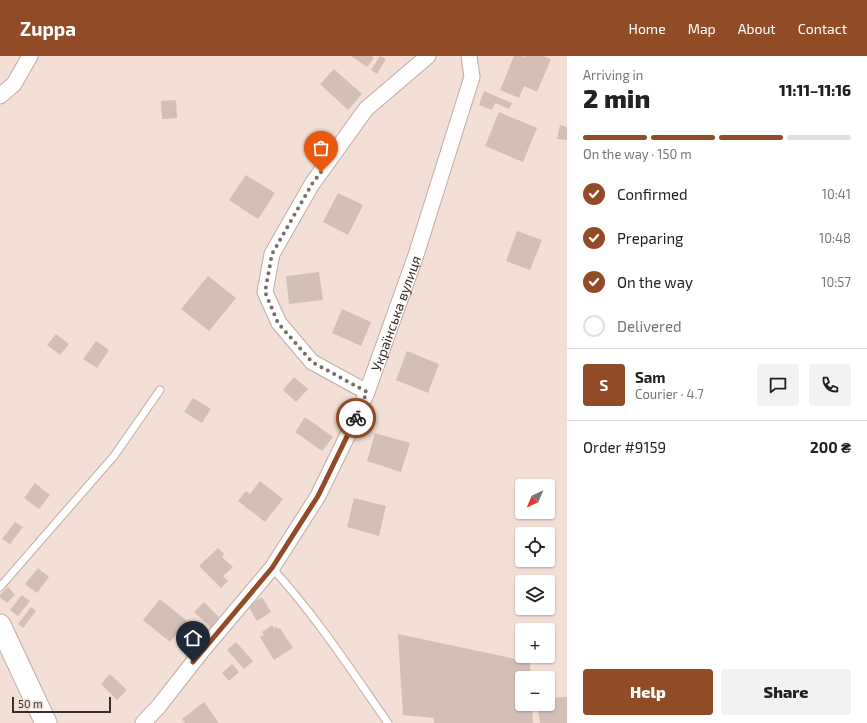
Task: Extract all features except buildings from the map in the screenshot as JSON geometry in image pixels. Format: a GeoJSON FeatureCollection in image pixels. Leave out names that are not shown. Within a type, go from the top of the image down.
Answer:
{"type":"FeatureCollection","features":[{"type":"Feature","properties":{"kind":"street"},"geometry":{"type":"LineString","coordinates":[[0,96],[14,84],[30,56]]}},
{"type":"Feature","properties":{"kind":"street"},"geometry":{"type":"LineString","coordinates":[[367,392],[312,362],[278,323],[265,292],[272,254],[312,184],[366,109],[428,56]]}},
{"type":"Feature","properties":{"kind":"street","name":"Українська вулиця"},"geometry":{"type":"LineString","coordinates":[[143,723],[159,706],[202,651],[272,568],[318,496],[367,392],[416,255],[472,77],[469,56]]}},
{"type":"Feature","properties":{"kind":"street"},"geometry":{"type":"LineString","coordinates":[[0,625],[46,723]]}},
{"type":"Feature","properties":{"kind":"lane"},"geometry":{"type":"LineString","coordinates":[[0,587],[114,456],[160,390]]}},
{"type":"Feature","properties":{"kind":"lane"},"geometry":{"type":"LineString","coordinates":[[272,568],[292,589],[334,645],[388,723]]}},
{"type":"Feature","properties":{"kind":"way so far"},"geometry":{"type":"LineString","coordinates":[[321,172],[312,184],[272,254],[265,292],[278,323],[312,362],[367,392],[356,418]]}},
{"type":"Feature","properties":{"kind":"route"},"geometry":{"type":"LineString","coordinates":[[193,662],[272,568],[318,496],[356,418]]}}]}
